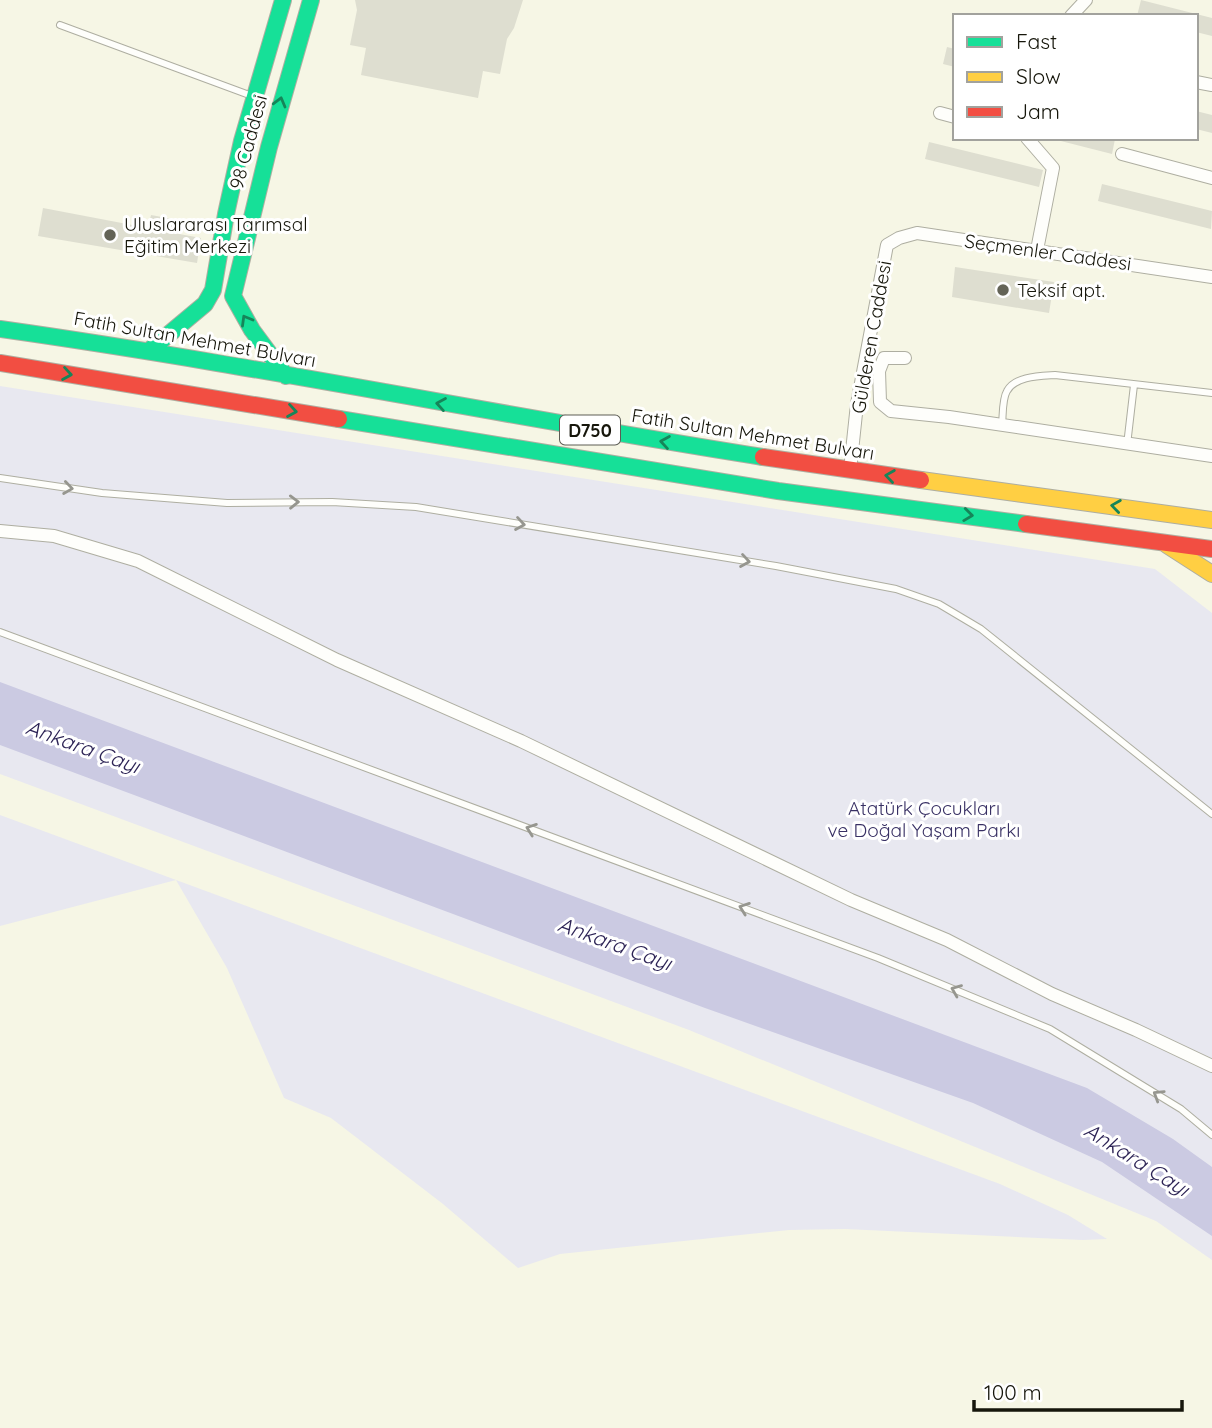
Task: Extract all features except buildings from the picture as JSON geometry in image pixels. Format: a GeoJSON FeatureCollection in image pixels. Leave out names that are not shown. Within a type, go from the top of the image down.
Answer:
{"type":"FeatureCollection","features":[{"type":"Feature","properties":{"kind":"main road","name":"98 Caddesi"},"geometry":{"type":"LineString","coordinates":[[213,290],[226,214],[254,97],[283,0]]}},
{"type":"Feature","properties":{"kind":"main road","name":"98 Caddesi"},"geometry":{"type":"LineString","coordinates":[[233,296],[259,182],[311,0]]}},
{"type":"Feature","properties":{"kind":"main road"},"geometry":{"type":"LineString","coordinates":[[150,350],[205,304],[213,290],[233,296],[252,330],[286,376]]}},
{"type":"Feature","properties":{"kind":"main road","name":"Fatih Sultan Mehmet Bulvarı"},"geometry":{"type":"LineString","coordinates":[[0,330],[150,350],[586,429],[850,470],[1212,520]]}},
{"type":"Feature","properties":{"kind":"main road","name":"D750"},"geometry":{"type":"LineString","coordinates":[[0,363],[778,491],[1212,549]]}},
{"type":"Feature","properties":{"kind":"main road"},"geometry":{"type":"LineString","coordinates":[[1183,516],[1212,513]]}},
{"type":"Feature","properties":{"kind":"main road"},"geometry":{"type":"LineString","coordinates":[[1160,540],[1212,574]]}},
{"type":"Feature","properties":{"kind":"street"},"geometry":{"type":"LineString","coordinates":[[1073,14],[1086,0]]}},
{"type":"Feature","properties":{"kind":"street"},"geometry":{"type":"LineString","coordinates":[[940,113],[953,116]]}},
{"type":"Feature","properties":{"kind":"street"},"geometry":{"type":"LineString","coordinates":[[1029,140],[1053,168],[1037,250]]}},
{"type":"Feature","properties":{"kind":"street"},"geometry":{"type":"LineString","coordinates":[[1122,154],[1212,178]]}},
{"type":"Feature","properties":{"kind":"street","name":"Seçmenler Caddesi"},"geometry":{"type":"LineString","coordinates":[[887,246],[900,238],[917,233],[1212,277]]}},
{"type":"Feature","properties":{"kind":"street","name":"Gülderen Caddesi"},"geometry":{"type":"LineString","coordinates":[[850,470],[857,404],[887,246]]}},
{"type":"Feature","properties":{"kind":"street"},"geometry":{"type":"LineString","coordinates":[[905,358],[884,358],[879,371],[880,402],[891,411],[1212,456]]}},
{"type":"Feature","properties":{"kind":"street"},"geometry":{"type":"LineString","coordinates":[[0,531],[54,536],[138,561],[337,660],[521,741],[852,900],[947,940],[1052,994],[1212,1066]]}},
{"type":"Feature","properties":{"kind":"lane"},"geometry":{"type":"LineString","coordinates":[[61,25],[254,97]]}},
{"type":"Feature","properties":{"kind":"lane"},"geometry":{"type":"LineString","coordinates":[[1002,425],[1007,391],[1017,381],[1036,376],[1055,375],[1212,393]]}},
{"type":"Feature","properties":{"kind":"lane"},"geometry":{"type":"LineString","coordinates":[[1127,445],[1134,385]]}},
{"type":"Feature","properties":{"kind":"lane"},"geometry":{"type":"LineString","coordinates":[[0,478],[102,493],[227,503],[332,502],[416,507],[776,566],[895,589],[939,604],[981,629],[1212,814]]}},
{"type":"Feature","properties":{"kind":"lane"},"geometry":{"type":"LineString","coordinates":[[0,632],[878,958],[1050,1029],[1181,1109],[1212,1135]]}},
{"type":"Feature","properties":{"kind":"green space","name":"Atatürk Çocukları ve Doğal Yaşam Parkı"},"geometry":{"type":"Polygon","coordinates":[[[0,386],[1155,569],[1212,613],[1212,1260],[1156,1221],[689,1030],[0,774],[0,386]]]}},
{"type":"Feature","properties":{"kind":"green space"},"geometry":{"type":"Polygon","coordinates":[[[0,815],[1000,1184],[1068,1215],[1107,1239],[845,1229],[789,1230],[560,1254],[518,1268],[443,1204],[331,1118],[284,1098],[227,968],[176,880],[0,926],[0,815]]]}},
{"type":"Feature","properties":{"kind":"water","name":"Ankara Çayı"},"geometry":{"type":"Polygon","coordinates":[[[0,682],[1087,1088],[1173,1139],[1212,1167],[1212,1236],[1102,1162],[973,1103],[705,1008],[0,745],[0,682]]]}},
{"type":"Feature","properties":{"kind":"traffic: fast"},"geometry":{"type":"LineString","coordinates":[[150,350],[205,304],[213,290],[242,141],[283,0]]}},
{"type":"Feature","properties":{"kind":"traffic: fast"},"geometry":{"type":"LineString","coordinates":[[286,376],[252,330],[233,296],[269,147],[311,0]]}},
{"type":"Feature","properties":{"kind":"traffic: fast"},"geometry":{"type":"LineString","coordinates":[[0,329],[763,457]]}},
{"type":"Feature","properties":{"kind":"traffic: fast"},"geometry":{"type":"LineString","coordinates":[[339,419],[778,491],[1026,524]]}},
{"type":"Feature","properties":{"kind":"traffic: slow"},"geometry":{"type":"LineString","coordinates":[[921,480],[1212,520]]}},
{"type":"Feature","properties":{"kind":"traffic: slow"},"geometry":{"type":"LineString","coordinates":[[1167,545],[1212,574]]}},
{"type":"Feature","properties":{"kind":"traffic: jam"},"geometry":{"type":"LineString","coordinates":[[0,363],[339,419]]}},
{"type":"Feature","properties":{"kind":"traffic: jam"},"geometry":{"type":"LineString","coordinates":[[763,457],[921,480]]}},
{"type":"Feature","properties":{"kind":"traffic: jam"},"geometry":{"type":"LineString","coordinates":[[1026,524],[1212,549]]}},
{"type":"Feature","properties":{"kind":"place","name":"Uluslararası Tarımsal Eğitim Merkezi"},"geometry":{"type":"Point","coordinates":[110,235]}},
{"type":"Feature","properties":{"kind":"place","name":"Teksif apt."},"geometry":{"type":"Point","coordinates":[1003,290]}}]}
